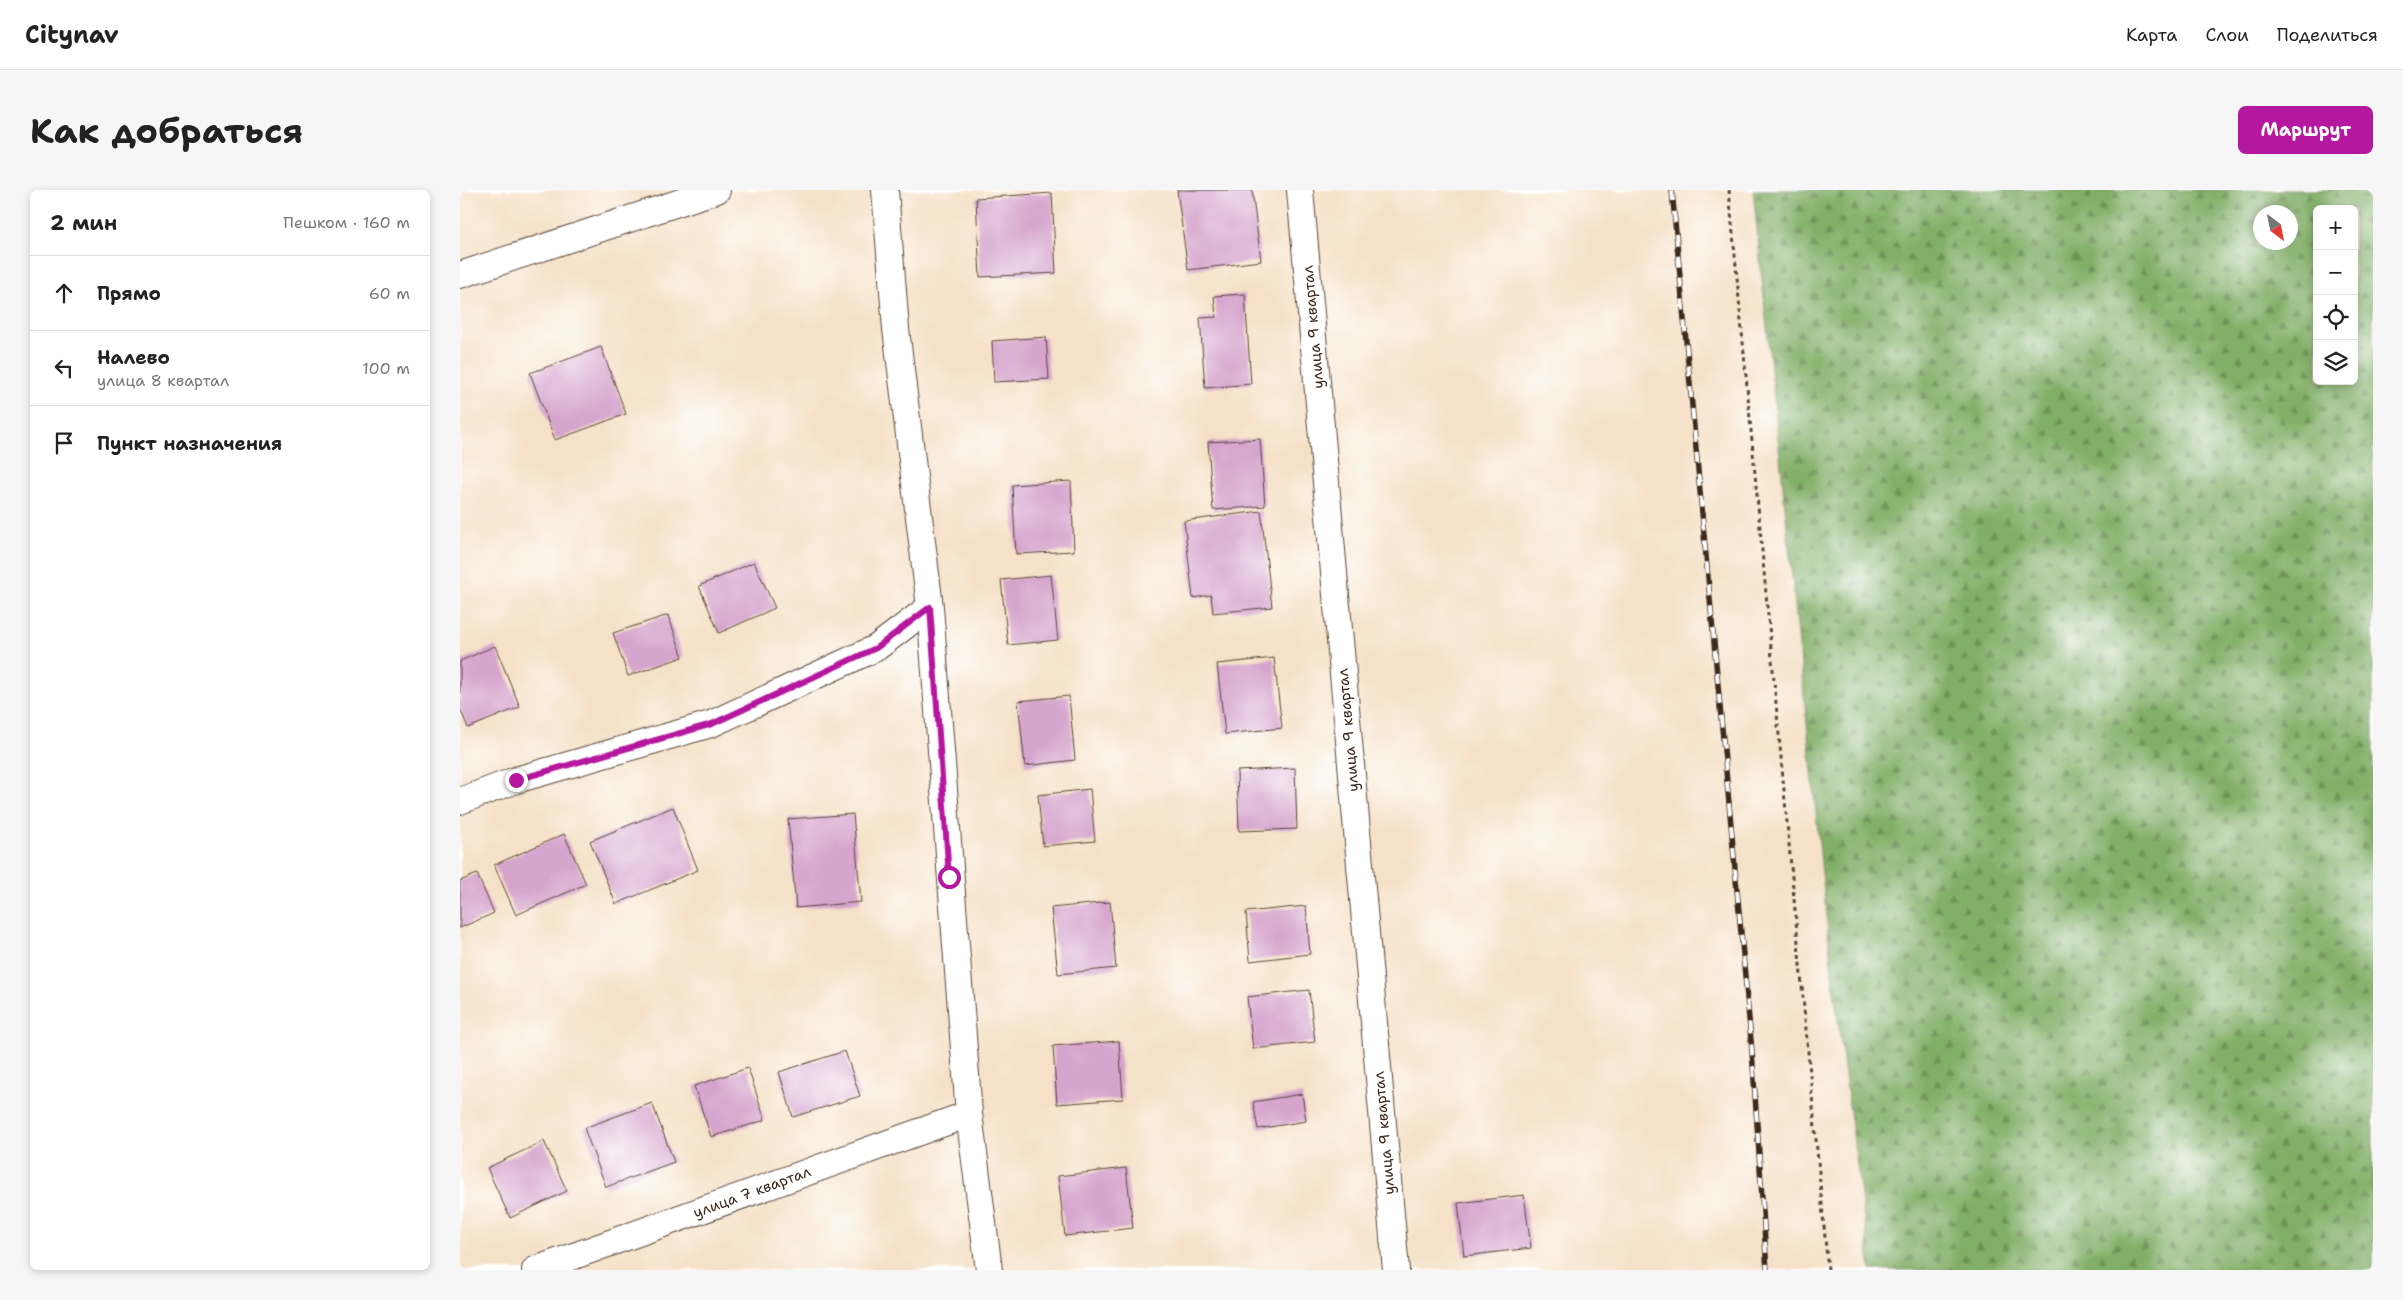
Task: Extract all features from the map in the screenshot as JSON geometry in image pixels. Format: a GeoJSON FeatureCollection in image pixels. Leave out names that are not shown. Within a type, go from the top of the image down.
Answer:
{"type":"FeatureCollection","features":[{"type":"Feature","properties":{"kind":"street"},"geometry":{"type":"LineString","coordinates":[[460,276],[717,190]]}},
{"type":"Feature","properties":{"kind":"street"},"geometry":{"type":"LineString","coordinates":[[885,190],[896,329],[930,607],[949,877],[969,1114],[989,1270]]}},
{"type":"Feature","properties":{"kind":"street","name":"улица 9 квартал"},"geometry":{"type":"LineString","coordinates":[[1300,190],[1396,1270]]}},
{"type":"Feature","properties":{"kind":"street"},"geometry":{"type":"LineString","coordinates":[[460,801],[516,780],[712,724],[876,648],[930,607]]}},
{"type":"Feature","properties":{"kind":"street","name":"улица 7 квартал"},"geometry":{"type":"LineString","coordinates":[[535,1270],[969,1114]]}},
{"type":"Feature","properties":{"kind":"path"},"geometry":{"type":"LineString","coordinates":[[1729,190],[1828,1270]]}},
{"type":"Feature","properties":{"kind":"green space"},"geometry":{"type":"Polygon","coordinates":[[[1753,190],[2373,190],[2373,1270],[1871,1270],[1834,991],[1753,190]]]}},
{"type":"Feature","properties":{"kind":"building"},"geometry":{"type":"Polygon","coordinates":[[[1177,190],[1252,190],[1261,261],[1188,270],[1177,190]]]}},
{"type":"Feature","properties":{"kind":"building"},"geometry":{"type":"Polygon","coordinates":[[[1052,193],[1056,273],[980,277],[976,198],[1052,193]]]}},
{"type":"Feature","properties":{"kind":"building"},"geometry":{"type":"Polygon","coordinates":[[[1245,294],[1251,384],[1205,388],[1200,318],[1216,317],[1214,296],[1245,294]]]}},
{"type":"Feature","properties":{"kind":"building"},"geometry":{"type":"Polygon","coordinates":[[[1046,337],[1049,379],[994,382],[992,341],[1046,337]]]}},
{"type":"Feature","properties":{"kind":"building"},"geometry":{"type":"Polygon","coordinates":[[[601,347],[626,414],[555,440],[530,373],[601,347]]]}},
{"type":"Feature","properties":{"kind":"building"},"geometry":{"type":"Polygon","coordinates":[[[1260,439],[1265,506],[1213,510],[1208,442],[1260,439]]]}},
{"type":"Feature","properties":{"kind":"building"},"geometry":{"type":"Polygon","coordinates":[[[1071,481],[1074,551],[1016,554],[1012,485],[1071,481]]]}},
{"type":"Feature","properties":{"kind":"building"},"geometry":{"type":"Polygon","coordinates":[[[1261,511],[1272,607],[1213,613],[1211,595],[1193,598],[1184,521],[1261,511]]]}},
{"type":"Feature","properties":{"kind":"building"},"geometry":{"type":"Polygon","coordinates":[[[754,562],[775,608],[719,633],[699,586],[754,562]]]}},
{"type":"Feature","properties":{"kind":"building"},"geometry":{"type":"Polygon","coordinates":[[[1051,575],[1058,640],[1008,645],[1001,580],[1051,575]]]}},
{"type":"Feature","properties":{"kind":"building"},"geometry":{"type":"Polygon","coordinates":[[[668,615],[683,657],[628,676],[613,633],[668,615]]]}},
{"type":"Feature","properties":{"kind":"building"},"geometry":{"type":"Polygon","coordinates":[[[495,646],[520,707],[468,728],[460,708],[460,661],[495,646]]]}},
{"type":"Feature","properties":{"kind":"building"},"geometry":{"type":"Polygon","coordinates":[[[1274,658],[1282,728],[1225,734],[1217,664],[1274,658]]]}},
{"type":"Feature","properties":{"kind":"building"},"geometry":{"type":"Polygon","coordinates":[[[1069,696],[1075,760],[1025,766],[1018,701],[1069,696]]]}},
{"type":"Feature","properties":{"kind":"building"},"geometry":{"type":"Polygon","coordinates":[[[1295,768],[1297,829],[1239,831],[1237,771],[1295,768]]]}},
{"type":"Feature","properties":{"kind":"building"},"geometry":{"type":"Polygon","coordinates":[[[1090,789],[1095,841],[1043,846],[1038,795],[1090,789]]]}},
{"type":"Feature","properties":{"kind":"building"},"geometry":{"type":"Polygon","coordinates":[[[673,807],[698,870],[616,904],[590,841],[673,807]]]}},
{"type":"Feature","properties":{"kind":"building"},"geometry":{"type":"Polygon","coordinates":[[[853,814],[861,902],[796,908],[788,819],[853,814]]]}},
{"type":"Feature","properties":{"kind":"building"},"geometry":{"type":"Polygon","coordinates":[[[564,834],[586,884],[516,915],[494,865],[564,834]]]}},
{"type":"Feature","properties":{"kind":"building"},"geometry":{"type":"Polygon","coordinates":[[[477,874],[494,913],[460,928],[460,881],[477,874]]]}},
{"type":"Feature","properties":{"kind":"building"},"geometry":{"type":"Polygon","coordinates":[[[1110,902],[1116,968],[1058,974],[1051,908],[1110,902]]]}},
{"type":"Feature","properties":{"kind":"building"},"geometry":{"type":"Polygon","coordinates":[[[1306,906],[1310,954],[1250,961],[1246,912],[1306,906]]]}},
{"type":"Feature","properties":{"kind":"building"},"geometry":{"type":"Polygon","coordinates":[[[1309,990],[1315,1042],[1253,1049],[1247,997],[1309,990]]]}},
{"type":"Feature","properties":{"kind":"building"},"geometry":{"type":"Polygon","coordinates":[[[1119,1041],[1123,1099],[1057,1104],[1053,1046],[1119,1041]]]}},
{"type":"Feature","properties":{"kind":"building"},"geometry":{"type":"Polygon","coordinates":[[[845,1051],[860,1096],[793,1117],[779,1072],[845,1051]]]}},
{"type":"Feature","properties":{"kind":"building"},"geometry":{"type":"Polygon","coordinates":[[[748,1068],[765,1120],[711,1137],[694,1086],[748,1068]]]}},
{"type":"Feature","properties":{"kind":"building"},"geometry":{"type":"Polygon","coordinates":[[[1302,1094],[1306,1121],[1258,1129],[1253,1102],[1302,1094]]]}},
{"type":"Feature","properties":{"kind":"building"},"geometry":{"type":"Polygon","coordinates":[[[652,1103],[674,1162],[606,1187],[584,1128],[652,1103]]]}},
{"type":"Feature","properties":{"kind":"building"},"geometry":{"type":"Polygon","coordinates":[[[544,1141],[567,1191],[510,1218],[487,1168],[544,1141]]]}},
{"type":"Feature","properties":{"kind":"building"},"geometry":{"type":"Polygon","coordinates":[[[1126,1168],[1133,1228],[1065,1236],[1058,1176],[1126,1168]]]}},
{"type":"Feature","properties":{"kind":"building"},"geometry":{"type":"Polygon","coordinates":[[[1524,1195],[1531,1248],[1464,1256],[1458,1203],[1524,1195]]]}},
{"type":"Feature","properties":{"kind":"railway"},"geometry":{"type":"LineString","coordinates":[[1672,190],[1752,1051],[1767,1270]]}},
{"type":"Feature","properties":{"kind":"route"},"geometry":{"type":"LineString","coordinates":[[516,780],[712,724],[876,648],[930,607],[949,877]]}}]}
